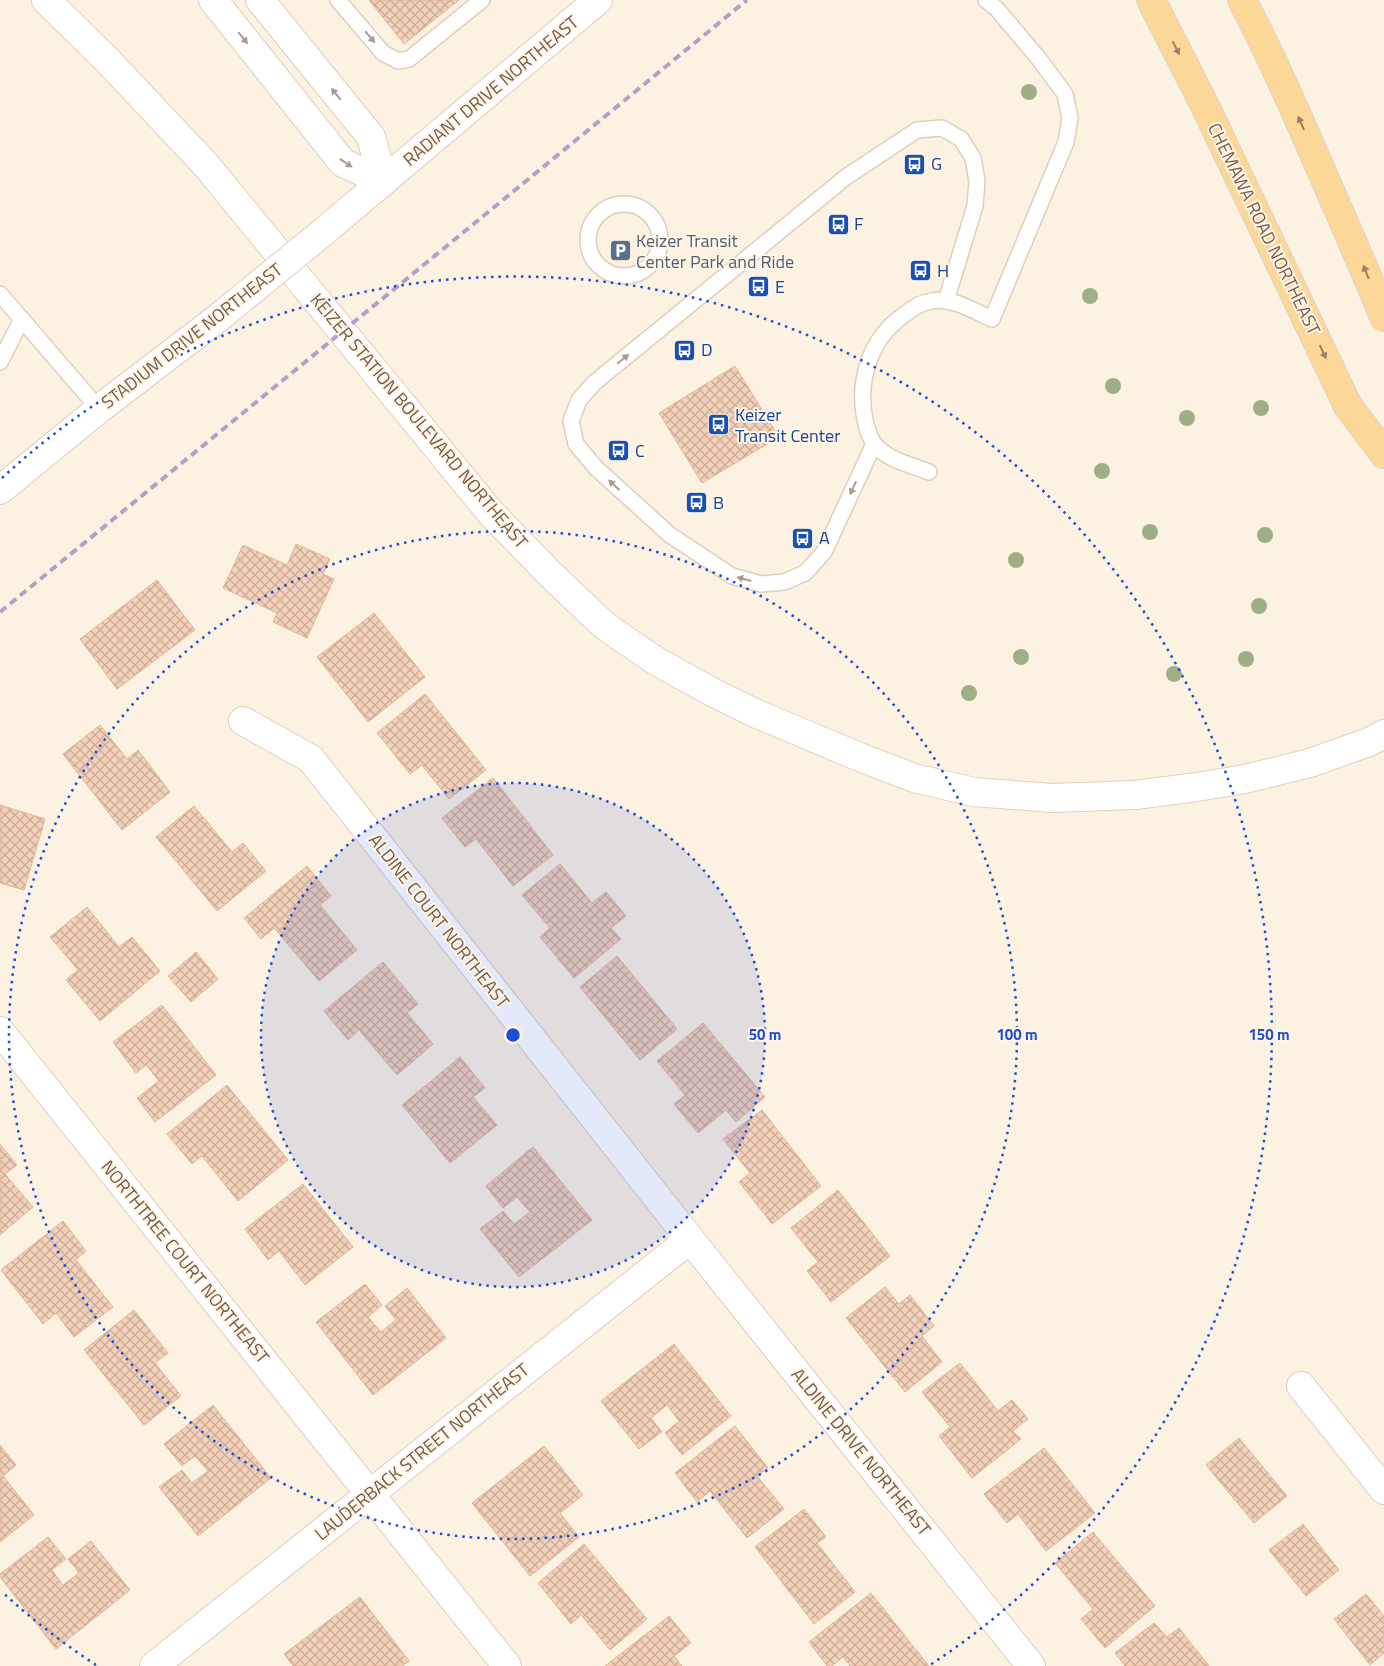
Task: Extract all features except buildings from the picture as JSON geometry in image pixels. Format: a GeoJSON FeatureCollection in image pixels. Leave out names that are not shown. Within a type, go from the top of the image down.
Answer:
{"type":"FeatureCollection","features":[{"type":"Feature","properties":{"kind":"main road","name":"CHEMAWA ROAD NORTHEAST"},"geometry":{"type":"LineString","coordinates":[[1151,0],[1206,108],[1348,406],[1384,454]]}},
{"type":"Feature","properties":{"kind":"main road"},"geometry":{"type":"LineString","coordinates":[[1242,0],[1294,107],[1384,317]]}},
{"type":"Feature","properties":{"kind":"street","name":"KEIZER STATION BOULEVARD NORTHEAST"},"geometry":{"type":"LineString","coordinates":[[46,0],[108,61],[206,165],[484,504],[550,574],[605,626],[656,661],[712,692],[757,714],[914,778],[974,792],[1052,798],[1136,795],[1245,779],[1310,763],[1369,742],[1384,734]]}},
{"type":"Feature","properties":{"kind":"street"},"geometry":{"type":"LineString","coordinates":[[213,0],[343,164],[383,181]]}},
{"type":"Feature","properties":{"kind":"street"},"geometry":{"type":"LineString","coordinates":[[260,0],[371,137],[383,181]]}},
{"type":"Feature","properties":{"kind":"street","name":"RADIANT DRIVE NORTHEAST"},"geometry":{"type":"LineString","coordinates":[[383,181],[598,0]]}},
{"type":"Feature","properties":{"kind":"street","name":"STADIUM DRIVE NORTHEAST"},"geometry":{"type":"LineString","coordinates":[[0,490],[99,409],[218,318],[383,181]]}},
{"type":"Feature","properties":{"kind":"street","name":"ALDINE COURT NORTHEAST"},"geometry":{"type":"LineString","coordinates":[[243,721],[310,758],[690,1239]]}},
{"type":"Feature","properties":{"kind":"street","name":"NORTHTREE COURT NORTHEAST"},"geometry":{"type":"LineString","coordinates":[[0,1031],[507,1666]]}},
{"type":"Feature","properties":{"kind":"street","name":"LAUDERBACK STREET NORTHEAST"},"geometry":{"type":"LineString","coordinates":[[154,1666],[690,1239]]}},
{"type":"Feature","properties":{"kind":"street","name":"ALDINE DRIVE NORTHEAST"},"geometry":{"type":"LineString","coordinates":[[690,1239],[1032,1666]]}},
{"type":"Feature","properties":{"kind":"street"},"geometry":{"type":"LineString","coordinates":[[1302,1386],[1384,1490]]}},
{"type":"Feature","properties":{"kind":"lane"},"geometry":{"type":"LineString","coordinates":[[338,0],[384,53],[398,60],[409,59],[482,0]]}},
{"type":"Feature","properties":{"kind":"lane"},"geometry":{"type":"LineString","coordinates":[[929,472],[895,459],[884,453],[874,444],[868,432],[862,403],[864,373],[876,345],[894,321],[918,304],[932,300],[946,300],[992,319],[1066,142],[1070,118],[1065,94],[997,9],[986,0]]}},
{"type":"Feature","properties":{"kind":"lane"},"geometry":{"type":"LineString","coordinates":[[874,444],[824,552],[805,573],[784,582],[761,584],[732,576],[670,536],[596,468],[576,444],[571,421],[579,400],[594,383],[846,177],[917,130],[942,128],[961,139],[973,158],[977,181],[975,206],[946,300]]}},
{"type":"Feature","properties":{"kind":"lane"},"geometry":{"type":"LineString","coordinates":[[627,204],[641,208],[652,217],[658,229],[660,243],[656,257],[647,268],[635,274],[621,276],[607,272],[596,263],[590,251],[588,237],[592,223],[601,212],[613,206],[627,204]]}},
{"type":"Feature","properties":{"kind":"lane"},"geometry":{"type":"LineString","coordinates":[[0,294],[99,409]]}},
{"type":"Feature","properties":{"kind":"lane"},"geometry":{"type":"LineString","coordinates":[[0,362],[22,320]]}},
{"type":"Feature","properties":{"kind":"railway"},"geometry":{"type":"LineString","coordinates":[[0,612],[747,0]]}},
{"type":"Feature","properties":{"kind":"place","name":"G"},"geometry":{"type":"Point","coordinates":[915,164]}},
{"type":"Feature","properties":{"kind":"place","name":"F"},"geometry":{"type":"Point","coordinates":[838,224]}},
{"type":"Feature","properties":{"kind":"place","name":"Keizer Transit Center Park and Ride"},"geometry":{"type":"Point","coordinates":[620,251]}},
{"type":"Feature","properties":{"kind":"place","name":"H"},"geometry":{"type":"Point","coordinates":[921,271]}},
{"type":"Feature","properties":{"kind":"place","name":"E"},"geometry":{"type":"Point","coordinates":[759,287]}},
{"type":"Feature","properties":{"kind":"place","name":"D"},"geometry":{"type":"Point","coordinates":[685,350]}},
{"type":"Feature","properties":{"kind":"place","name":"Keizer Transit Center"},"geometry":{"type":"Point","coordinates":[719,425]}},
{"type":"Feature","properties":{"kind":"place","name":"C"},"geometry":{"type":"Point","coordinates":[619,451]}},
{"type":"Feature","properties":{"kind":"place","name":"B"},"geometry":{"type":"Point","coordinates":[697,503]}},
{"type":"Feature","properties":{"kind":"place","name":"A"},"geometry":{"type":"Point","coordinates":[803,538]}}]}
